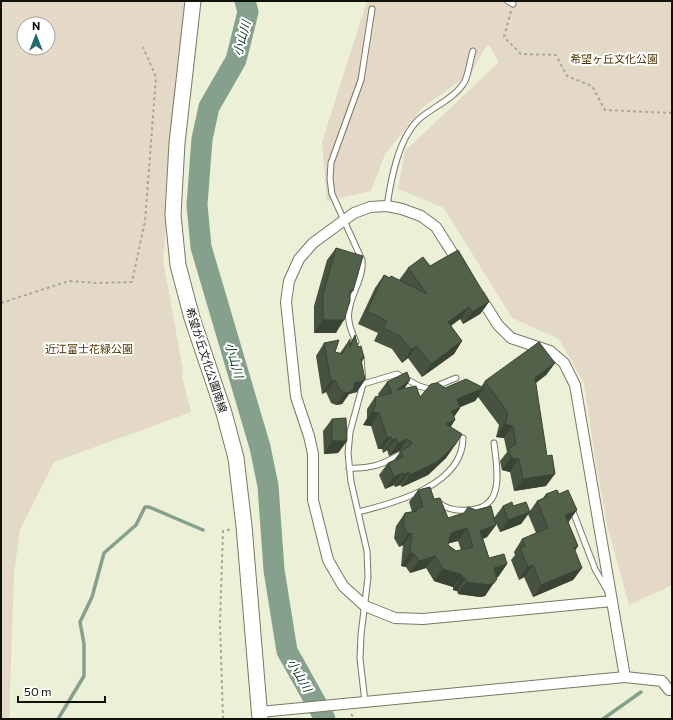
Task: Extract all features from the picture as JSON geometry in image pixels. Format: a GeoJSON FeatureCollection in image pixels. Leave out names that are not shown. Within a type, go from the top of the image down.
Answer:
{"type":"FeatureCollection","features":[{"type":"Feature","properties":{"kind":"main road","name":"希望が丘文化公園南線"},"geometry":{"type":"LineString","coordinates":[[192,1],[177,143],[173,215],[178,265],[192,318],[224,412],[236,458],[244,526],[260,716]]}},
{"type":"Feature","properties":{"kind":"street"},"geometry":{"type":"LineString","coordinates":[[465,273],[436,227],[421,216],[402,209],[387,206],[370,207],[354,213],[312,243],[299,259],[289,281],[286,302],[296,397],[309,436],[312,454],[313,500],[318,525],[328,560],[344,586],[365,606],[395,618],[423,619],[612,601]]}},
{"type":"Feature","properties":{"kind":"street"},"geometry":{"type":"LineString","coordinates":[[473,286],[498,325],[511,338],[550,351],[564,363],[575,385],[625,677]]}},
{"type":"Feature","properties":{"kind":"street"},"geometry":{"type":"LineString","coordinates":[[260,716],[307,707],[625,677],[662,681],[669,690]]}},
{"type":"Feature","properties":{"kind":"lane"},"geometry":{"type":"LineString","coordinates":[[364,702],[360,659],[361,635],[368,576],[367,551],[349,468],[348,453],[350,432],[363,384],[362,358],[350,325],[349,311],[363,269],[332,194],[330,179],[331,163],[361,80],[372,9]]}},
{"type":"Feature","properties":{"kind":"lane"},"geometry":{"type":"LineString","coordinates":[[387,206],[390,182],[398,155],[408,134],[418,121],[453,94],[465,81],[473,51]]}},
{"type":"Feature","properties":{"kind":"lane"},"geometry":{"type":"LineString","coordinates":[[363,384],[397,374],[419,386],[428,389],[456,378]]}},
{"type":"Feature","properties":{"kind":"lane"},"geometry":{"type":"LineString","coordinates":[[358,512],[430,494],[458,460],[464,449],[464,438]]}},
{"type":"Feature","properties":{"kind":"lane"},"geometry":{"type":"LineString","coordinates":[[430,494],[443,506],[456,510],[484,508],[492,500],[497,476],[494,444]]}},
{"type":"Feature","properties":{"kind":"lane"},"geometry":{"type":"LineString","coordinates":[[349,468],[378,466],[399,455]]}},
{"type":"Feature","properties":{"kind":"lane"},"geometry":{"type":"LineString","coordinates":[[571,506],[596,569],[612,601]]}},
{"type":"Feature","properties":{"kind":"path"},"geometry":{"type":"LineString","coordinates":[[510,2],[504,37],[521,54],[556,55],[566,76],[592,86],[605,110],[672,113]]}},
{"type":"Feature","properties":{"kind":"path"},"geometry":{"type":"LineString","coordinates":[[1,303],[69,281],[97,283],[132,282],[145,221],[156,77],[143,47]]}},
{"type":"Feature","properties":{"kind":"path"},"geometry":{"type":"LineString","coordinates":[[223,719],[220,623],[223,531],[244,526]]}},
{"type":"Feature","properties":{"kind":"green space","name":"近江富士花緑公園"},"geometry":{"type":"Polygon","coordinates":[[[1,1],[186,1],[163,260],[183,370],[182,376],[191,412],[54,462],[20,529],[14,574],[9,719],[1,719],[1,1]]]}},
{"type":"Feature","properties":{"kind":"green space","name":"希望ヶ丘文化公園"},"geometry":{"type":"Polygon","coordinates":[[[367,1],[672,1],[672,585],[629,605],[608,529],[596,465],[584,383],[559,339],[512,318],[444,208],[398,189],[405,151],[499,62],[489,45],[484,49],[472,72],[423,107],[385,154],[371,191],[327,201],[322,142],[367,1]]]}},
{"type":"Feature","properties":{"kind":"building"},"geometry":{"type":"Polygon","coordinates":[[[336,248],[363,256],[353,291],[350,290],[350,301],[344,320],[323,320],[323,294],[336,248]]]}},
{"type":"Feature","properties":{"kind":"building"},"geometry":{"type":"Polygon","coordinates":[[[458,250],[489,302],[472,312],[469,307],[448,322],[462,341],[431,364],[417,346],[411,350],[400,336],[383,328],[387,321],[367,311],[384,275],[390,278],[391,276],[427,294],[408,268],[423,257],[430,266],[458,250]]]}},
{"type":"Feature","properties":{"kind":"building"},"geometry":{"type":"Polygon","coordinates":[[[355,335],[358,347],[361,346],[364,358],[361,359],[365,380],[354,383],[354,388],[351,392],[345,393],[340,390],[335,380],[331,381],[324,343],[339,340],[335,352],[342,354],[350,339],[350,347],[355,335]]]}},
{"type":"Feature","properties":{"kind":"building"},"geometry":{"type":"Polygon","coordinates":[[[539,342],[555,363],[535,378],[547,456],[552,455],[555,474],[523,479],[519,459],[511,458],[509,448],[516,444],[513,426],[505,424],[508,413],[485,381],[539,342]]]}},
{"type":"Feature","properties":{"kind":"building"},"geometry":{"type":"Polygon","coordinates":[[[407,372],[410,380],[397,390],[416,386],[420,397],[431,384],[438,383],[445,388],[466,379],[484,388],[457,399],[460,408],[452,411],[455,420],[446,424],[462,434],[455,445],[437,462],[410,475],[409,472],[394,477],[388,463],[403,457],[401,451],[410,446],[412,442],[407,439],[398,443],[396,438],[392,440],[391,437],[387,437],[379,413],[372,412],[376,405],[375,397],[392,393],[387,382],[407,372]]]}},
{"type":"Feature","properties":{"kind":"building"},"geometry":{"type":"Polygon","coordinates":[[[346,418],[347,441],[332,441],[332,419],[346,418]]]}},
{"type":"Feature","properties":{"kind":"building"},"geometry":{"type":"Polygon","coordinates":[[[430,487],[434,499],[440,498],[448,518],[464,513],[468,507],[476,510],[491,506],[496,525],[480,531],[489,558],[504,554],[507,564],[494,568],[497,579],[494,583],[489,585],[467,582],[462,575],[443,569],[435,556],[419,561],[414,554],[410,553],[412,533],[408,534],[403,526],[405,513],[417,511],[416,509],[423,507],[418,490],[430,487]],[[467,528],[451,533],[448,545],[456,551],[473,547],[467,528]]]}},
{"type":"Feature","properties":{"kind":"building"},"geometry":{"type":"Polygon","coordinates":[[[557,490],[559,494],[568,490],[577,510],[565,515],[578,546],[574,548],[582,568],[541,585],[533,565],[528,567],[520,548],[525,546],[522,539],[548,528],[537,501],[547,497],[546,494],[557,490]]]}},
{"type":"Feature","properties":{"kind":"building"},"geometry":{"type":"Polygon","coordinates":[[[512,502],[513,506],[526,502],[530,512],[508,520],[503,506],[512,502]]]}},
{"type":"Feature","properties":{"kind":"waterway","name":"小山川"},"geometry":{"type":"LineString","coordinates":[[245,1],[248,12],[236,60],[209,107],[202,139],[197,205],[201,247],[260,447],[268,486],[274,570],[287,651],[325,719]]}},
{"type":"Feature","properties":{"kind":"waterway"},"geometry":{"type":"LineString","coordinates":[[58,719],[84,676],[84,644],[80,622],[92,597],[104,553],[136,525],[145,507],[149,507],[203,530]]}},
{"type":"Feature","properties":{"kind":"waterway"},"geometry":{"type":"LineString","coordinates":[[603,719],[641,692]]}}]}
